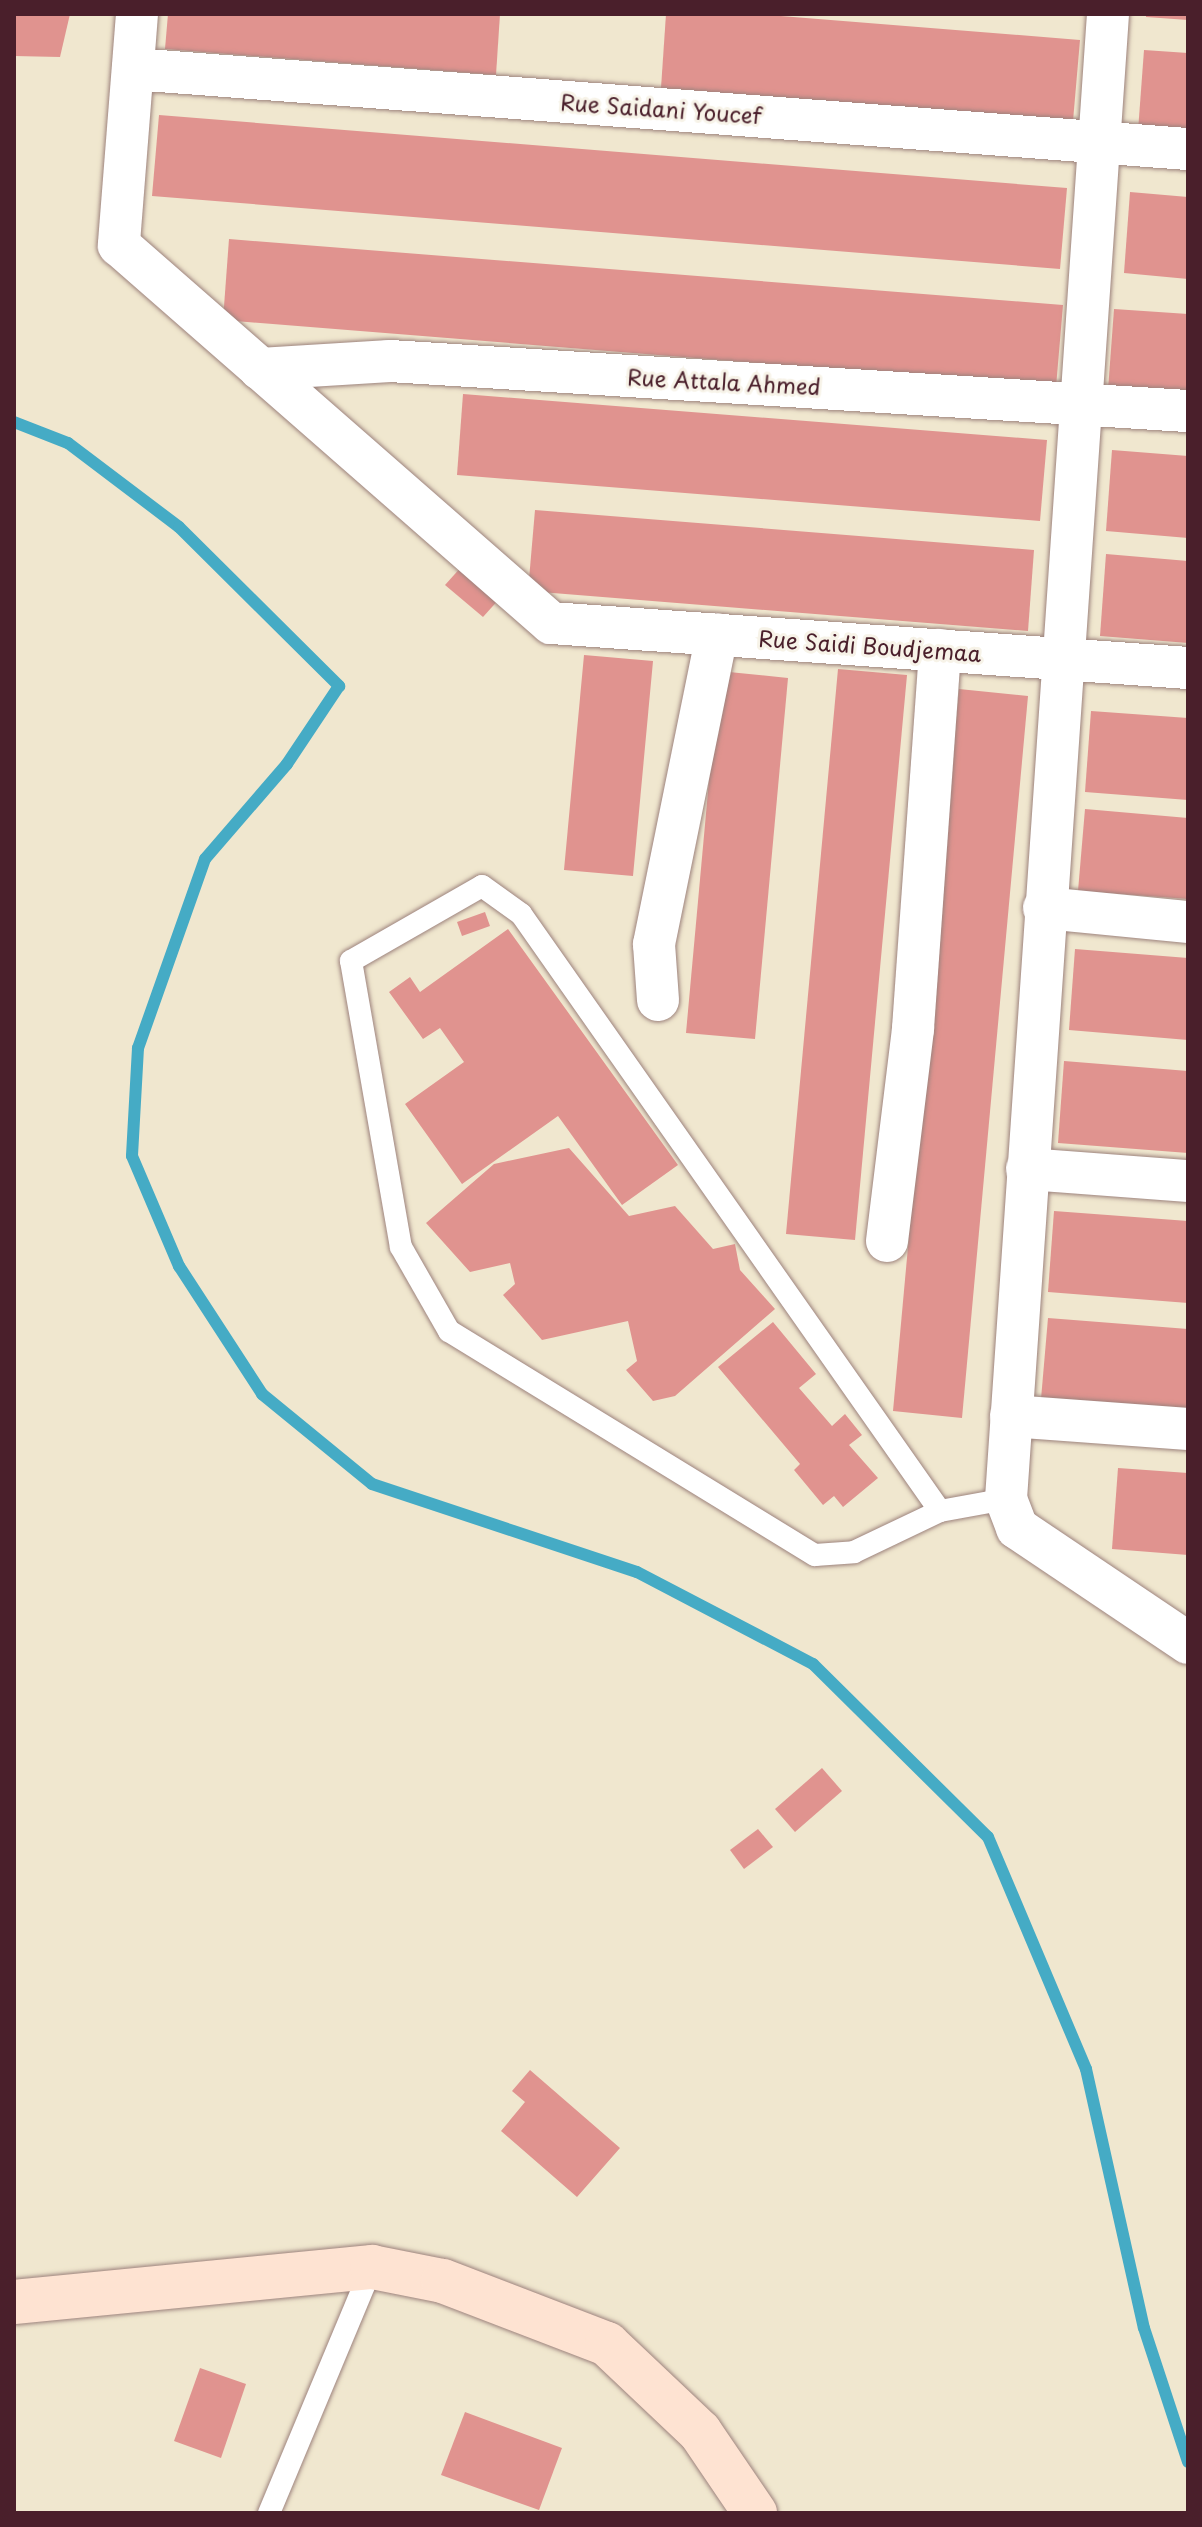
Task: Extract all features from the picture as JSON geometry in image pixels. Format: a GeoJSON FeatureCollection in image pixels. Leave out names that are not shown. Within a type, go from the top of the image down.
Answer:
{"type":"FeatureCollection","features":[{"type":"Feature","properties":{"kind":"main road"},"geometry":{"type":"LineString","coordinates":[[14,2302],[372,2267],[443,2281],[607,2344],[700,2432],[755,2513]]}},
{"type":"Feature","properties":{"kind":"street"},"geometry":{"type":"LineString","coordinates":[[137,14],[119,245],[260,369]]}},
{"type":"Feature","properties":{"kind":"street"},"geometry":{"type":"LineString","coordinates":[[1108,14],[1059,658],[1006,1499],[1017,1528],[1188,1643]]}},
{"type":"Feature","properties":{"kind":"street","name":"Rue Saidani Youcef"},"geometry":{"type":"LineString","coordinates":[[133,69],[1188,149]]}},
{"type":"Feature","properties":{"kind":"street","name":"Rue Attala Ahmed"},"geometry":{"type":"LineString","coordinates":[[260,369],[390,361],[1188,411]]}},
{"type":"Feature","properties":{"kind":"street","name":"Rue Saidi Boudjemaa"},"geometry":{"type":"LineString","coordinates":[[260,369],[551,623],[1188,668]]}},
{"type":"Feature","properties":{"kind":"street"},"geometry":{"type":"LineString","coordinates":[[658,1000],[654,944],[717,634]]}},
{"type":"Feature","properties":{"kind":"street"},"geometry":{"type":"LineString","coordinates":[[887,1241],[913,1028],[940,650]]}},
{"type":"Feature","properties":{"kind":"street"},"geometry":{"type":"LineString","coordinates":[[1044,908],[1188,922]]}},
{"type":"Feature","properties":{"kind":"street"},"geometry":{"type":"LineString","coordinates":[[1027,1169],[1188,1181]]}},
{"type":"Feature","properties":{"kind":"street"},"geometry":{"type":"LineString","coordinates":[[1011,1416],[1188,1429]]}},
{"type":"Feature","properties":{"kind":"lane"},"geometry":{"type":"LineString","coordinates":[[940,1511],[521,914],[482,886],[351,961],[401,1247],[449,1331],[815,1555],[854,1552],[940,1511],[1006,1499]]}},
{"type":"Feature","properties":{"kind":"lane"},"geometry":{"type":"LineString","coordinates":[[269,2513],[372,2267]]}},
{"type":"Feature","properties":{"kind":"building"},"geometry":{"type":"Polygon","coordinates":[[[14,14],[70,14],[60,57],[14,56],[14,14]]]}},
{"type":"Feature","properties":{"kind":"building"},"geometry":{"type":"Polygon","coordinates":[[[168,14],[500,14],[496,75],[165,49],[168,14]]]}},
{"type":"Feature","properties":{"kind":"building"},"geometry":{"type":"Polygon","coordinates":[[[666,14],[757,14],[1080,40],[1073,121],[661,88],[666,14]]]}},
{"type":"Feature","properties":{"kind":"building"},"geometry":{"type":"Polygon","coordinates":[[[1146,14],[1188,14],[1188,20],[1146,17],[1146,14]]]}},
{"type":"Feature","properties":{"kind":"building"},"geometry":{"type":"Polygon","coordinates":[[[1144,50],[1188,53],[1188,135],[1138,131],[1144,50]]]}},
{"type":"Feature","properties":{"kind":"building"},"geometry":{"type":"Polygon","coordinates":[[[159,115],[1067,188],[1060,269],[152,196],[159,115]]]}},
{"type":"Feature","properties":{"kind":"building"},"geometry":{"type":"Polygon","coordinates":[[[1130,192],[1188,197],[1188,279],[1124,273],[1130,192]]]}},
{"type":"Feature","properties":{"kind":"building"},"geometry":{"type":"Polygon","coordinates":[[[229,239],[1063,305],[1056,387],[223,320],[229,239]]]}},
{"type":"Feature","properties":{"kind":"building"},"geometry":{"type":"Polygon","coordinates":[[[1114,309],[1188,314],[1188,396],[1108,390],[1114,309]]]}},
{"type":"Feature","properties":{"kind":"building"},"geometry":{"type":"Polygon","coordinates":[[[463,394],[1047,440],[1040,521],[457,475],[463,394]]]}},
{"type":"Feature","properties":{"kind":"building"},"geometry":{"type":"Polygon","coordinates":[[[1112,450],[1188,456],[1188,538],[1106,531],[1112,450]]]}},
{"type":"Feature","properties":{"kind":"building"},"geometry":{"type":"Polygon","coordinates":[[[535,510],[1034,550],[1028,631],[528,591],[535,510]]]}},
{"type":"Feature","properties":{"kind":"building"},"geometry":{"type":"Polygon","coordinates":[[[1106,554],[1188,561],[1188,643],[1100,636],[1106,554]]]}},
{"type":"Feature","properties":{"kind":"building"},"geometry":{"type":"Polygon","coordinates":[[[463,565],[501,597],[483,617],[445,585],[463,565]]]}},
{"type":"Feature","properties":{"kind":"building"},"geometry":{"type":"Polygon","coordinates":[[[584,655],[653,661],[633,876],[564,870],[584,655]]]}},
{"type":"Feature","properties":{"kind":"building"},"geometry":{"type":"Polygon","coordinates":[[[838,669],[907,675],[855,1240],[786,1234],[838,669]]]}},
{"type":"Feature","properties":{"kind":"building"},"geometry":{"type":"Polygon","coordinates":[[[719,671],[788,678],[755,1039],[686,1033],[719,671]]]}},
{"type":"Feature","properties":{"kind":"building"},"geometry":{"type":"Polygon","coordinates":[[[959,689],[1028,696],[962,1418],[893,1411],[959,689]]]}},
{"type":"Feature","properties":{"kind":"building"},"geometry":{"type":"Polygon","coordinates":[[[1091,711],[1188,718],[1188,800],[1085,792],[1091,711]]]}},
{"type":"Feature","properties":{"kind":"building"},"geometry":{"type":"Polygon","coordinates":[[[1085,809],[1188,818],[1188,899],[1078,891],[1085,809]]]}},
{"type":"Feature","properties":{"kind":"building"},"geometry":{"type":"Polygon","coordinates":[[[485,912],[490,926],[462,936],[457,922],[485,912]]]}},
{"type":"Feature","properties":{"kind":"building"},"geometry":{"type":"Polygon","coordinates":[[[508,929],[678,1165],[622,1205],[558,1116],[462,1184],[405,1104],[464,1062],[440,1028],[423,1039],[389,992],[410,977],[420,992],[508,929]]]}},
{"type":"Feature","properties":{"kind":"building"},"geometry":{"type":"Polygon","coordinates":[[[1075,949],[1188,958],[1188,1040],[1069,1030],[1075,949]]]}},
{"type":"Feature","properties":{"kind":"building"},"geometry":{"type":"Polygon","coordinates":[[[1064,1061],[1188,1071],[1188,1153],[1058,1143],[1064,1061]]]}},
{"type":"Feature","properties":{"kind":"building"},"geometry":{"type":"Polygon","coordinates":[[[569,1148],[629,1216],[675,1206],[713,1249],[735,1244],[740,1270],[775,1309],[675,1396],[653,1401],[626,1370],[637,1361],[628,1321],[542,1340],[503,1295],[515,1284],[510,1263],[470,1272],[426,1223],[494,1164],[569,1148]]]}},
{"type":"Feature","properties":{"kind":"building"},"geometry":{"type":"Polygon","coordinates":[[[1054,1211],[1188,1221],[1188,1303],[1048,1292],[1054,1211]]]}},
{"type":"Feature","properties":{"kind":"building"},"geometry":{"type":"Polygon","coordinates":[[[1048,1318],[1188,1329],[1188,1411],[1041,1399],[1048,1318]]]}},
{"type":"Feature","properties":{"kind":"building"},"geometry":{"type":"Polygon","coordinates":[[[773,1322],[816,1374],[799,1388],[832,1426],[845,1414],[862,1435],[849,1445],[878,1478],[843,1507],[834,1496],[823,1505],[794,1470],[800,1464],[718,1367],[773,1322]]]}},
{"type":"Feature","properties":{"kind":"building"},"geometry":{"type":"Polygon","coordinates":[[[1118,1468],[1188,1473],[1188,1555],[1112,1549],[1118,1468]]]}},
{"type":"Feature","properties":{"kind":"building"},"geometry":{"type":"Polygon","coordinates":[[[822,1768],[842,1791],[795,1832],[775,1809],[822,1768]]]}},
{"type":"Feature","properties":{"kind":"building"},"geometry":{"type":"Polygon","coordinates":[[[758,1829],[773,1847],[744,1869],[730,1850],[758,1829]]]}},
{"type":"Feature","properties":{"kind":"building"},"geometry":{"type":"Polygon","coordinates":[[[530,2070],[620,2148],[577,2197],[501,2131],[525,2102],[512,2091],[530,2070]]]}},
{"type":"Feature","properties":{"kind":"building"},"geometry":{"type":"Polygon","coordinates":[[[200,2368],[246,2384],[221,2458],[174,2441],[200,2368]]]}},
{"type":"Feature","properties":{"kind":"building"},"geometry":{"type":"Polygon","coordinates":[[[465,2412],[562,2448],[539,2510],[441,2475],[465,2412]]]}},
{"type":"Feature","properties":{"kind":"waterway"},"geometry":{"type":"LineString","coordinates":[[14,422],[68,443],[179,527],[339,686],[287,764],[205,859],[138,1048],[132,1156],[179,1266],[262,1394],[372,1484],[637,1572],[813,1664],[988,1837],[1086,2069],[1144,2328],[1188,2462]]}}]}
